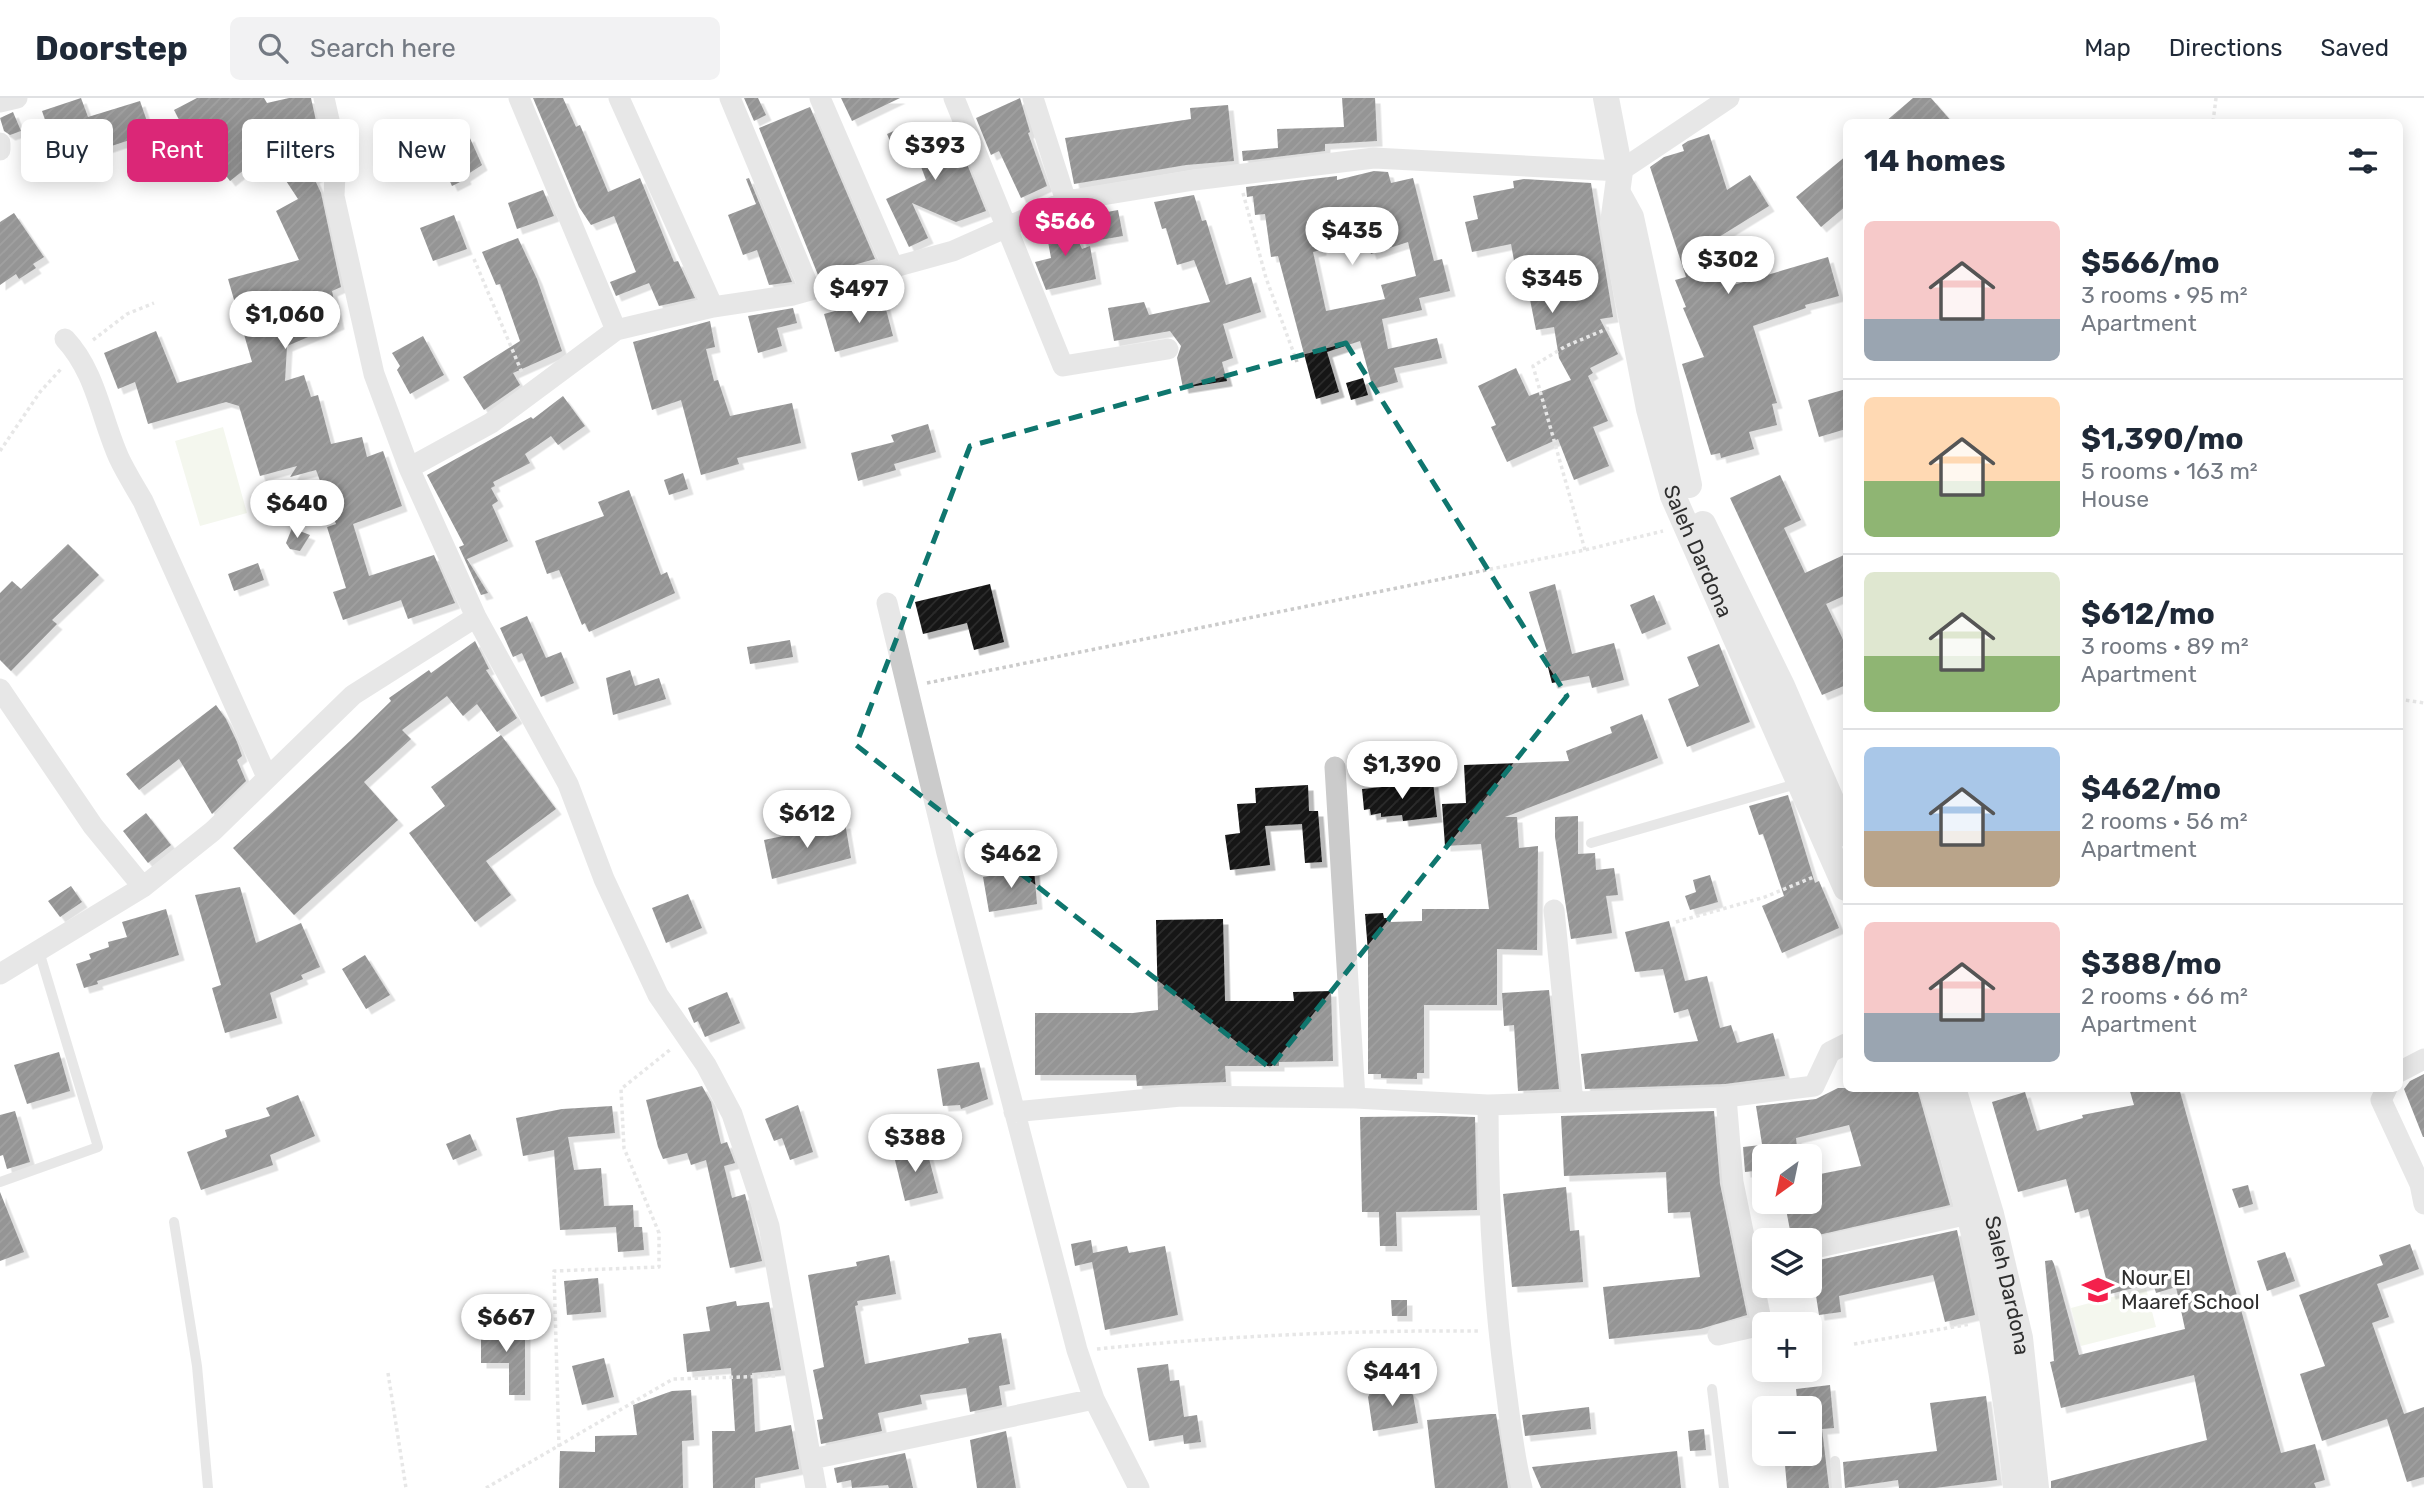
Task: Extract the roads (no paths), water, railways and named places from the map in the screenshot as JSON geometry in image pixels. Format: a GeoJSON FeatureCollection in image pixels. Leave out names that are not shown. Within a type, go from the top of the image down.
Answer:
{"type":"FeatureCollection","features":[{"type":"Feature","properties":{"kind":"street"},"geometry":{"type":"LineString","coordinates":[[0,103],[17,98]]}},
{"type":"Feature","properties":{"kind":"street"},"geometry":{"type":"LineString","coordinates":[[324,98],[337,151],[334,196],[374,374],[409,468],[476,617],[568,784],[604,879],[653,984],[706,1065],[732,1114],[769,1226],[799,1376],[816,1488]]}},
{"type":"Feature","properties":{"kind":"street"},"geometry":{"type":"LineString","coordinates":[[519,98],[616,330]]}},
{"type":"Feature","properties":{"kind":"street"},"geometry":{"type":"LineString","coordinates":[[619,98],[713,307]]}},
{"type":"Feature","properties":{"kind":"street"},"geometry":{"type":"LineString","coordinates":[[730,98],[810,290]]}},
{"type":"Feature","properties":{"kind":"street"},"geometry":{"type":"LineString","coordinates":[[820,98],[894,267]]}},
{"type":"Feature","properties":{"kind":"street"},"geometry":{"type":"LineString","coordinates":[[954,98],[1008,224],[1063,366],[1168,349]]}},
{"type":"Feature","properties":{"kind":"street"},"geometry":{"type":"LineString","coordinates":[[1032,98],[1066,201]]}},
{"type":"Feature","properties":{"kind":"street","name":"Saleh Dardona"},"geometry":{"type":"LineString","coordinates":[[1606,98],[1620,183],[1631,218],[1690,493],[1782,686],[1843,827]]}},
{"type":"Feature","properties":{"kind":"street"},"geometry":{"type":"LineString","coordinates":[[409,468],[491,422],[616,330],[713,307],[810,290],[953,251],[1008,224],[1066,201],[1237,174],[1374,158],[1620,183],[1729,98]]}},
{"type":"Feature","properties":{"kind":"street"},"geometry":{"type":"LineString","coordinates":[[0,143],[0,150]]}},
{"type":"Feature","properties":{"kind":"street","name":"Saleh Dardona"},"geometry":{"type":"LineString","coordinates":[[1620,183],[1613,223],[1649,409],[1673,496],[1842,878]]}},
{"type":"Feature","properties":{"kind":"street"},"geometry":{"type":"LineString","coordinates":[[65,340],[77,352],[96,391],[119,458],[144,501],[267,777]]}},
{"type":"Feature","properties":{"kind":"street"},"geometry":{"type":"LineString","coordinates":[[887,603],[905,688],[1077,1350],[1094,1399],[1139,1488]]}},
{"type":"Feature","properties":{"kind":"street"},"geometry":{"type":"LineString","coordinates":[[0,974],[38,948],[143,887],[213,831],[353,695],[476,617]]}},
{"type":"Feature","properties":{"kind":"street"},"geometry":{"type":"LineString","coordinates":[[0,689],[93,826],[143,887]]}},
{"type":"Feature","properties":{"kind":"street"},"geometry":{"type":"LineString","coordinates":[[1335,767],[1355,1098]]}},
{"type":"Feature","properties":{"kind":"street"},"geometry":{"type":"LineString","coordinates":[[1554,910],[1573,1102]]}},
{"type":"Feature","properties":{"kind":"street"},"geometry":{"type":"LineString","coordinates":[[1014,1112],[1181,1096],[1355,1098],[1488,1105],[1726,1097],[1814,1086],[1830,1052],[1843,1046]]}},
{"type":"Feature","properties":{"kind":"street"},"geometry":{"type":"LineString","coordinates":[[2403,1070],[2424,1059]]}},
{"type":"Feature","properties":{"kind":"street","name":"Saleh Dardona"},"geometry":{"type":"LineString","coordinates":[[1933,1092],[1969,1214],[1994,1320],[2016,1488]]}},
{"type":"Feature","properties":{"kind":"street","name":"Saleh Dardona"},"geometry":{"type":"LineString","coordinates":[[1954,1092],[1991,1214],[2020,1338],[2036,1488]]}},
{"type":"Feature","properties":{"kind":"street"},"geometry":{"type":"LineString","coordinates":[[2385,1092],[2381,1100],[2420,1184],[2424,1203]]}},
{"type":"Feature","properties":{"kind":"street"},"geometry":{"type":"LineString","coordinates":[[1726,1097],[1733,1182],[1752,1244]]}},
{"type":"Feature","properties":{"kind":"street"},"geometry":{"type":"LineString","coordinates":[[1488,1105],[1488,1209],[1498,1332],[1516,1464],[1522,1488]]}},
{"type":"Feature","properties":{"kind":"street"},"geometry":{"type":"LineString","coordinates":[[1822,1245],[1969,1214]]}},
{"type":"Feature","properties":{"kind":"street"},"geometry":{"type":"LineString","coordinates":[[1717,1335],[1762,1325],[1760,1298]]}},
{"type":"Feature","properties":{"kind":"street"},"geometry":{"type":"LineString","coordinates":[[812,1459],[1094,1399]]}},
{"type":"Feature","properties":{"kind":"lane"},"geometry":{"type":"LineString","coordinates":[[1591,843],[1800,783]]}},
{"type":"Feature","properties":{"kind":"lane"},"geometry":{"type":"LineString","coordinates":[[0,1182],[98,1147],[38,948]]}},
{"type":"Feature","properties":{"kind":"lane"},"geometry":{"type":"LineString","coordinates":[[174,1222],[198,1366],[208,1488]]}},
{"type":"Feature","properties":{"kind":"lane"},"geometry":{"type":"LineString","coordinates":[[1712,1389],[1724,1488]]}},
{"type":"Feature","properties":{"kind":"lane"},"geometry":{"type":"LineString","coordinates":[[1835,1461],[1837,1488]]}},
{"type":"Feature","properties":{"kind":"place","name":"Nour El Maaref School"},"geometry":{"type":"Point","coordinates":[2098,1290]}}]}
